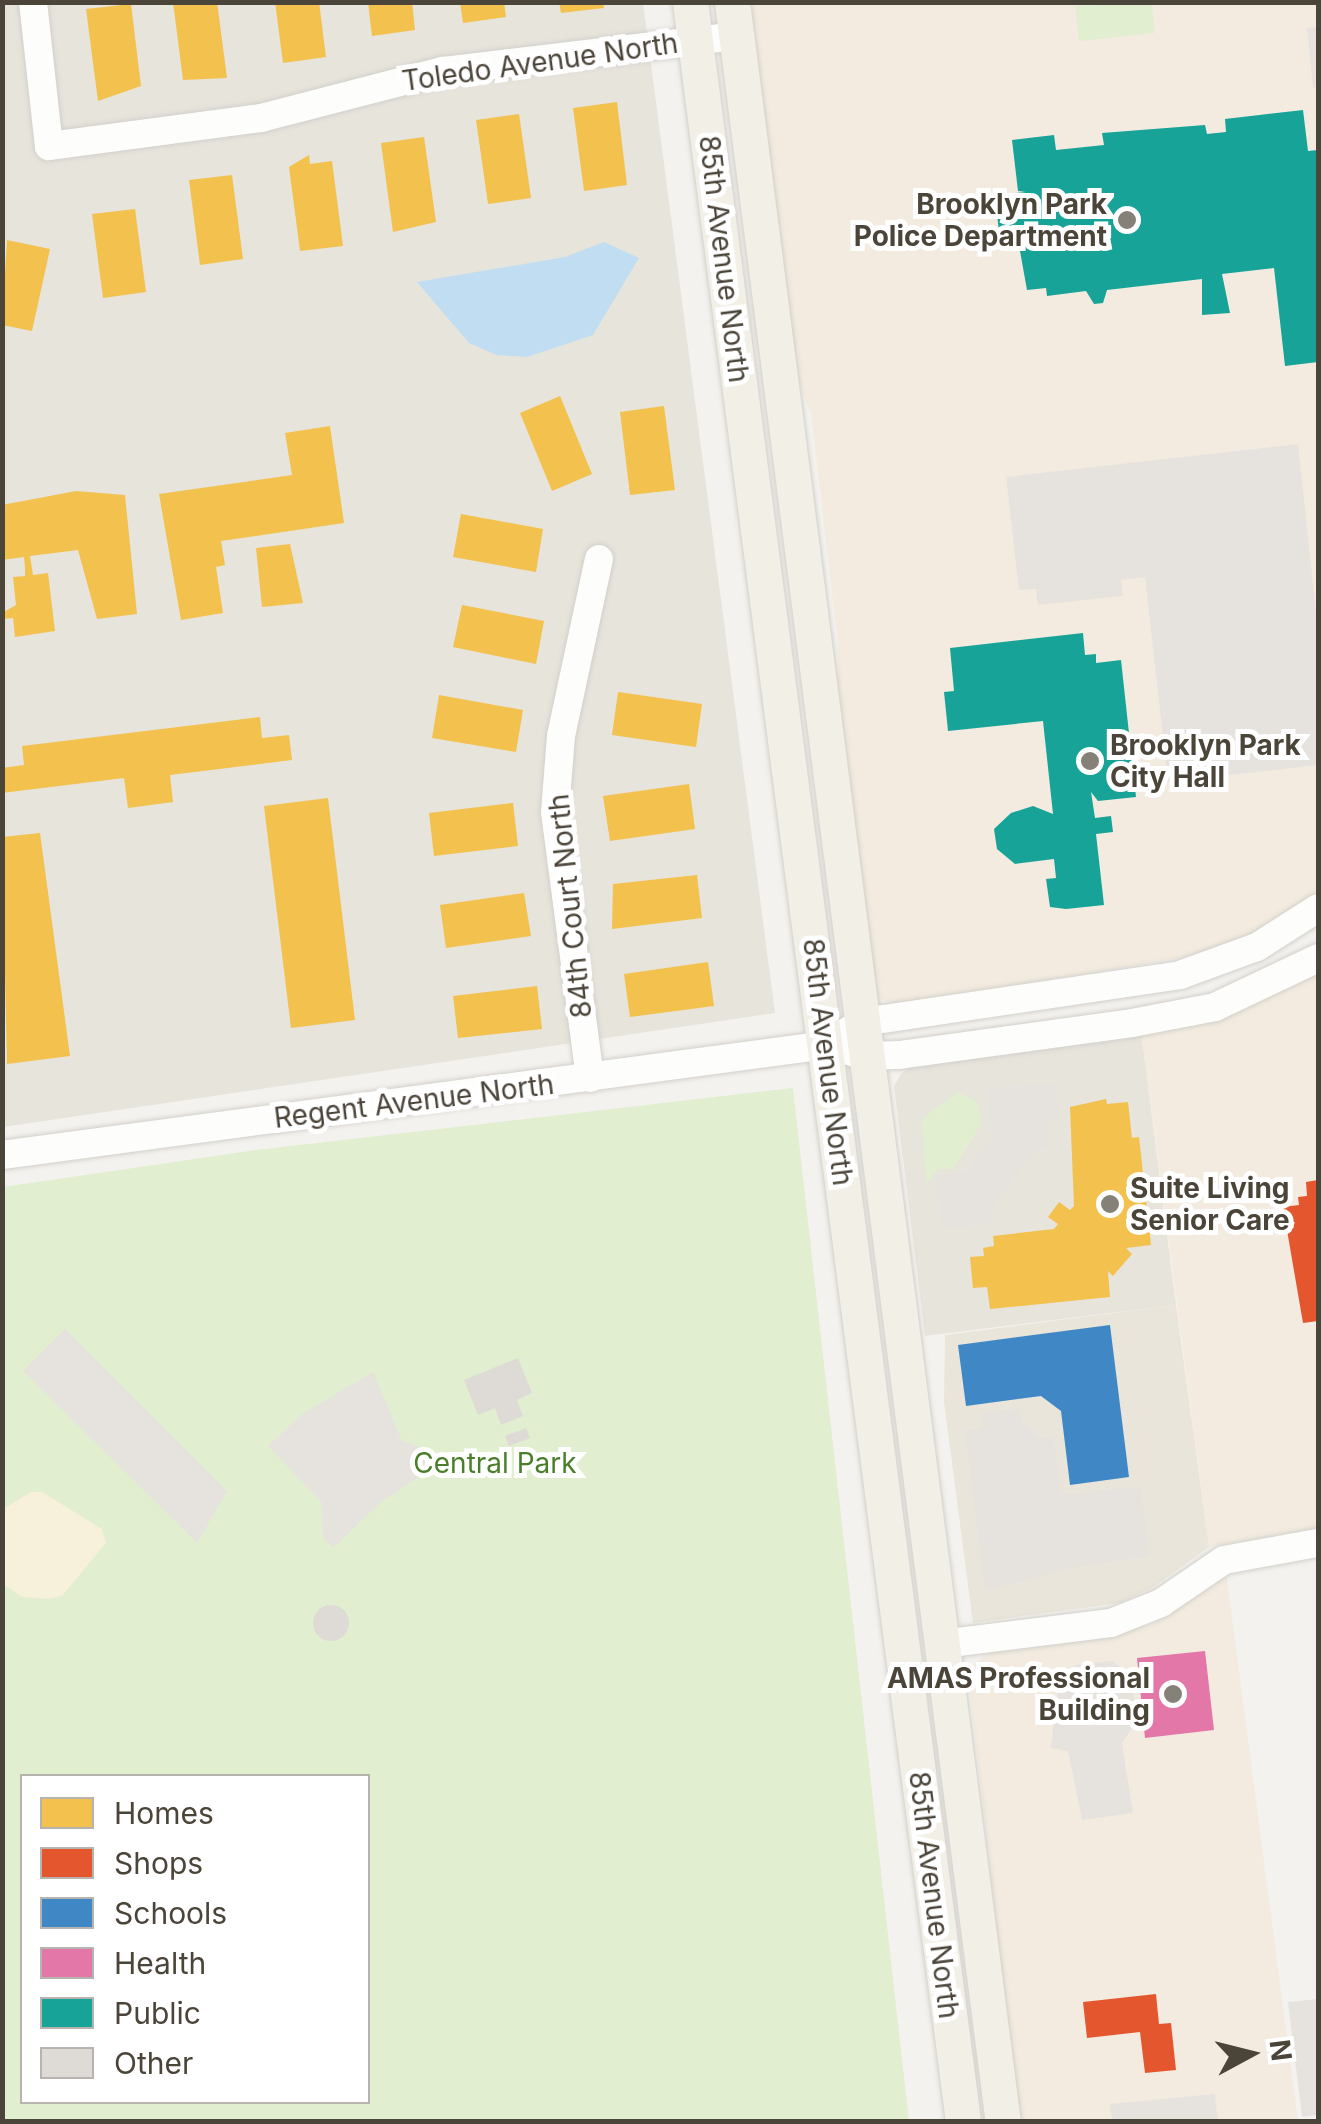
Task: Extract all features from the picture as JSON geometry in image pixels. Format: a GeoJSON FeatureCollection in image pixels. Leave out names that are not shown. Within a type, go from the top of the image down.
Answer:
{"type":"FeatureCollection","features":[{"type":"Feature","properties":{"kind":"main road","name":"85th Avenue North"},"geometry":{"type":"LineString","coordinates":[[690,2],[963,2122]]}},
{"type":"Feature","properties":{"kind":"main road","name":"85th Avenue North"},"geometry":{"type":"LineString","coordinates":[[734,19],[1003,2113]]}},
{"type":"Feature","properties":{"kind":"main road"},"geometry":{"type":"LineString","coordinates":[[930,1872],[918,1905],[946,2122]]}},
{"type":"Feature","properties":{"kind":"street","name":"Toledo Avenue North"},"geometry":{"type":"LineString","coordinates":[[32,2],[49,146],[261,118],[443,70],[695,41],[734,19]]}},
{"type":"Feature","properties":{"kind":"street","name":"84th Court North"},"geometry":{"type":"LineString","coordinates":[[590,1078],[555,812],[561,736],[599,559]]}},
{"type":"Feature","properties":{"kind":"street","name":"Regent Avenue North"},"geometry":{"type":"LineString","coordinates":[[2,1154],[865,1039],[1180,975],[1257,947],[1318,908]]}},
{"type":"Feature","properties":{"kind":"street","name":"Regent Avenue North"},"geometry":{"type":"LineString","coordinates":[[865,1039],[1186,1014],[1250,994],[1318,958]]}},
{"type":"Feature","properties":{"kind":"street"},"geometry":{"type":"LineString","coordinates":[[942,1644],[1110,1623],[1161,1603],[1224,1560],[1318,1543]]}},
{"type":"Feature","properties":{"kind":"shaded area"},"geometry":{"type":"Polygon","coordinates":[[[2,3],[643,3],[775,1013],[3,1127],[2,3]]]}},
{"type":"Feature","properties":{"kind":"shaded area"},"geometry":{"type":"Polygon","coordinates":[[[750,3],[1318,3],[1318,894],[1313,899],[1244,938],[1192,956],[897,1005],[872,996],[836,754],[838,643],[811,415],[791,356],[750,3]]]}},
{"type":"Feature","properties":{"kind":"shaded area"},"geometry":{"type":"Polygon","coordinates":[[[1318,27],[1318,87],[1313,88],[1307,28],[1318,27]]]}},
{"type":"Feature","properties":{"kind":"shaded area"},"geometry":{"type":"Polygon","coordinates":[[[1298,444],[1318,630],[1318,765],[1168,782],[1145,577],[1121,580],[1123,596],[1038,605],[1036,589],[1019,590],[1006,477],[1298,444]]]}},
{"type":"Feature","properties":{"kind":"shaded area"},"geometry":{"type":"Polygon","coordinates":[[[1318,967],[1318,1528],[1209,1547],[1141,1031],[1318,967]]]}},
{"type":"Feature","properties":{"kind":"shaded area"},"geometry":{"type":"Polygon","coordinates":[[[1141,1031],[1176,1305],[925,1336],[894,1086],[901,1074],[912,1066],[1141,1031]]]}},
{"type":"Feature","properties":{"kind":"shaded area"},"geometry":{"type":"Polygon","coordinates":[[[1056,1082],[1059,1118],[1047,1121],[1050,1148],[1035,1151],[991,1210],[992,1224],[943,1230],[934,1175],[965,1172],[992,1138],[986,1089],[1056,1082]]]}},
{"type":"Feature","properties":{"kind":"shaded area"},"geometry":{"type":"Polygon","coordinates":[[[1176,1305],[1209,1547],[1152,1588],[1119,1603],[973,1623],[944,1402],[945,1335],[1176,1305]]]}},
{"type":"Feature","properties":{"kind":"shaded area"},"geometry":{"type":"Polygon","coordinates":[[[65,1329],[227,1491],[197,1543],[23,1371],[65,1329]]]}},
{"type":"Feature","properties":{"kind":"shaded area"},"geometry":{"type":"Polygon","coordinates":[[[373,1372],[402,1441],[450,1457],[381,1502],[333,1548],[323,1537],[322,1503],[268,1446],[302,1414],[373,1372]]]}},
{"type":"Feature","properties":{"kind":"shaded area"},"geometry":{"type":"Polygon","coordinates":[[[1020,1408],[1022,1422],[1040,1438],[1054,1436],[1061,1495],[1141,1486],[1150,1556],[1069,1568],[985,1592],[965,1430],[982,1428],[981,1413],[1020,1408]]]}},
{"type":"Feature","properties":{"kind":"shaded area"},"geometry":{"type":"Polygon","coordinates":[[[1226,1571],[1298,2121],[1018,2121],[968,1669],[988,1653],[1153,1624],[1226,1571]]]}},
{"type":"Feature","properties":{"kind":"shaded area"},"geometry":{"type":"Polygon","coordinates":[[[1113,1661],[1132,1677],[1136,1722],[1122,1743],[1133,1813],[1082,1820],[1068,1751],[1051,1748],[1058,1685],[1075,1665],[1113,1661]]]}},
{"type":"Feature","properties":{"kind":"shaded area"},"geometry":{"type":"Polygon","coordinates":[[[1318,1999],[1318,2115],[1302,2117],[1288,2002],[1318,1999]]]}},
{"type":"Feature","properties":{"kind":"shaded area"},"geometry":{"type":"Polygon","coordinates":[[[1215,2094],[1218,2121],[1112,2121],[1110,2104],[1215,2094]]]}},
{"type":"Feature","properties":{"kind":"green space"},"geometry":{"type":"Polygon","coordinates":[[[1152,3],[1155,33],[1079,41],[1075,6],[1152,3]]]}},
{"type":"Feature","properties":{"kind":"green space","name":"Central Park"},"geometry":{"type":"Polygon","coordinates":[[[793,1088],[909,2121],[3,2121],[3,1187],[256,1150],[793,1088]]]}},
{"type":"Feature","properties":{"kind":"green space"},"geometry":{"type":"Polygon","coordinates":[[[958,1092],[978,1103],[982,1123],[953,1169],[939,1169],[926,1183],[922,1119],[958,1092]]]}},
{"type":"Feature","properties":{"kind":"sand"},"geometry":{"type":"Polygon","coordinates":[[[31,1492],[42,1492],[102,1529],[106,1543],[62,1596],[22,1597],[3,1584],[3,1509],[31,1492]]]}},
{"type":"Feature","properties":{"kind":"water"},"geometry":{"type":"Polygon","coordinates":[[[604,242],[639,258],[593,335],[527,357],[497,355],[469,343],[417,282],[565,257],[604,242]]]}},
{"type":"Feature","properties":{"kind":"building: Homes"},"geometry":{"type":"Polygon","coordinates":[[[173,2],[217,2],[227,78],[183,80],[173,2]]]}},
{"type":"Feature","properties":{"kind":"building: Homes"},"geometry":{"type":"Polygon","coordinates":[[[275,2],[319,2],[326,57],[283,63],[275,2]]]}},
{"type":"Feature","properties":{"kind":"building: Homes"},"geometry":{"type":"Polygon","coordinates":[[[368,2],[412,2],[415,30],[372,36],[368,2]]]}},
{"type":"Feature","properties":{"kind":"building: Homes"},"geometry":{"type":"Polygon","coordinates":[[[460,2],[504,2],[506,17],[463,23],[460,2]]]}},
{"type":"Feature","properties":{"kind":"building: Homes"},"geometry":{"type":"Polygon","coordinates":[[[559,2],[603,2],[604,8],[561,13],[559,2]]]}},
{"type":"Feature","properties":{"kind":"building: Homes"},"geometry":{"type":"Polygon","coordinates":[[[131,4],[141,86],[98,101],[86,9],[131,4]]]}},
{"type":"Feature","properties":{"kind":"building: Homes"},"geometry":{"type":"Polygon","coordinates":[[[617,102],[627,185],[584,191],[573,108],[617,102]]]}},
{"type":"Feature","properties":{"kind":"building: Homes"},"geometry":{"type":"Polygon","coordinates":[[[519,114],[531,198],[488,204],[476,120],[519,114]]]}},
{"type":"Feature","properties":{"kind":"building: Homes"},"geometry":{"type":"Polygon","coordinates":[[[424,137],[436,222],[393,232],[381,143],[424,137]]]}},
{"type":"Feature","properties":{"kind":"building: Homes"},"geometry":{"type":"Polygon","coordinates":[[[309,155],[310,164],[332,161],[343,246],[300,251],[289,167],[309,155]]]}},
{"type":"Feature","properties":{"kind":"building: Homes"},"geometry":{"type":"Polygon","coordinates":[[[232,175],[243,259],[200,265],[189,180],[232,175]]]}},
{"type":"Feature","properties":{"kind":"building: Homes"},"geometry":{"type":"Polygon","coordinates":[[[135,209],[146,292],[103,298],[92,214],[135,209]]]}},
{"type":"Feature","properties":{"kind":"building: Homes"},"geometry":{"type":"Polygon","coordinates":[[[7,240],[50,249],[32,331],[2,325],[7,240]]]}},
{"type":"Feature","properties":{"kind":"building: Homes"},"geometry":{"type":"Polygon","coordinates":[[[560,396],[592,474],[552,491],[520,413],[560,396]]]}},
{"type":"Feature","properties":{"kind":"building: Homes"},"geometry":{"type":"Polygon","coordinates":[[[664,406],[675,490],[630,495],[620,412],[664,406]]]}},
{"type":"Feature","properties":{"kind":"building: Homes"},"geometry":{"type":"Polygon","coordinates":[[[330,426],[344,523],[221,541],[225,565],[216,567],[223,613],[181,620],[159,494],[292,475],[285,433],[330,426]]]}},
{"type":"Feature","properties":{"kind":"building: Homes"},"geometry":{"type":"Polygon","coordinates":[[[76,491],[125,495],[137,614],[97,619],[78,550],[30,556],[33,575],[48,573],[55,631],[15,637],[13,618],[3,619],[2,613],[16,605],[13,577],[25,576],[24,557],[2,560],[2,505],[76,491]]]}},
{"type":"Feature","properties":{"kind":"building: Homes"},"geometry":{"type":"Polygon","coordinates":[[[461,514],[543,529],[536,572],[453,557],[461,514]]]}},
{"type":"Feature","properties":{"kind":"building: Homes"},"geometry":{"type":"Polygon","coordinates":[[[290,544],[303,603],[262,607],[256,548],[290,544]]]}},
{"type":"Feature","properties":{"kind":"building: Homes"},"geometry":{"type":"Polygon","coordinates":[[[462,605],[544,621],[536,664],[453,647],[462,605]]]}},
{"type":"Feature","properties":{"kind":"building: Homes"},"geometry":{"type":"Polygon","coordinates":[[[618,692],[702,704],[696,747],[612,735],[618,692]]]}},
{"type":"Feature","properties":{"kind":"building: Homes"},"geometry":{"type":"Polygon","coordinates":[[[439,695],[523,710],[516,752],[432,738],[439,695]]]}},
{"type":"Feature","properties":{"kind":"building: Homes"},"geometry":{"type":"Polygon","coordinates":[[[260,717],[262,738],[289,735],[292,760],[170,775],[173,802],[128,808],[124,778],[2,793],[2,768],[24,765],[22,746],[260,717]]]}},
{"type":"Feature","properties":{"kind":"building: Homes"},"geometry":{"type":"Polygon","coordinates":[[[689,784],[695,829],[610,841],[603,796],[689,784]]]}},
{"type":"Feature","properties":{"kind":"building: Homes"},"geometry":{"type":"Polygon","coordinates":[[[328,798],[355,1020],[291,1028],[264,806],[328,798]]]}},
{"type":"Feature","properties":{"kind":"building: Homes"},"geometry":{"type":"Polygon","coordinates":[[[513,803],[518,846],[434,856],[429,813],[513,803]]]}},
{"type":"Feature","properties":{"kind":"building: Homes"},"geometry":{"type":"Polygon","coordinates":[[[40,833],[70,1056],[7,1064],[2,837],[40,833]]]}},
{"type":"Feature","properties":{"kind":"building: Homes"},"geometry":{"type":"Polygon","coordinates":[[[697,875],[702,918],[612,929],[613,884],[697,875]]]}},
{"type":"Feature","properties":{"kind":"building: Homes"},"geometry":{"type":"Polygon","coordinates":[[[524,893],[531,936],[446,948],[440,905],[524,893]]]}},
{"type":"Feature","properties":{"kind":"building: Homes"},"geometry":{"type":"Polygon","coordinates":[[[708,962],[714,1006],[630,1017],[624,974],[708,962]]]}},
{"type":"Feature","properties":{"kind":"building: Homes"},"geometry":{"type":"Polygon","coordinates":[[[537,986],[542,1029],[458,1038],[453,996],[537,986]]]}},
{"type":"Feature","properties":{"kind":"building: Homes","name":"Suite Living Senior Care"},"geometry":{"type":"Polygon","coordinates":[[[1106,1099],[1107,1104],[1128,1102],[1132,1138],[1139,1137],[1151,1245],[1126,1248],[1132,1254],[1113,1276],[1108,1271],[1110,1297],[990,1309],[987,1287],[973,1288],[970,1257],[984,1256],[983,1248],[994,1246],[993,1236],[1054,1229],[1058,1224],[1048,1217],[1059,1202],[1070,1210],[1074,1206],[1070,1107],[1106,1099]]]}},
{"type":"Feature","properties":{"kind":"building: Shops"},"geometry":{"type":"Polygon","coordinates":[[[1318,1180],[1318,1321],[1303,1323],[1283,1207],[1299,1205],[1298,1197],[1307,1196],[1306,1182],[1318,1180]]]}},
{"type":"Feature","properties":{"kind":"building: Shops"},"geometry":{"type":"Polygon","coordinates":[[[1156,1994],[1159,2024],[1171,2023],[1176,2070],[1145,2073],[1140,2032],[1087,2038],[1083,2002],[1156,1994]]]}},
{"type":"Feature","properties":{"kind":"building: Schools"},"geometry":{"type":"Polygon","coordinates":[[[1110,1325],[1129,1477],[1070,1485],[1061,1411],[1041,1396],[966,1406],[958,1345],[1110,1325]]]}},
{"type":"Feature","properties":{"kind":"building: Health","name":"AMAS Professional Building"},"geometry":{"type":"Polygon","coordinates":[[[1205,1651],[1214,1730],[1145,1738],[1137,1658],[1205,1651]]]}},
{"type":"Feature","properties":{"kind":"building: Public"},"geometry":{"type":"Polygon","coordinates":[[[1303,110],[1308,151],[1318,150],[1318,362],[1285,366],[1274,268],[1222,274],[1230,313],[1202,315],[1202,279],[1107,290],[1103,303],[1094,304],[1086,291],[1047,296],[1046,288],[1027,290],[1018,240],[1000,242],[995,195],[1026,192],[1018,191],[1012,140],[1054,135],[1056,150],[1104,145],[1102,133],[1205,125],[1207,134],[1226,132],[1225,119],[1303,110]]]}},
{"type":"Feature","properties":{"kind":"building: Public","name":"Brooklyn Park City Hall"},"geometry":{"type":"Polygon","coordinates":[[[1083,633],[1085,655],[1096,654],[1096,663],[1121,660],[1136,797],[1098,801],[1091,792],[1095,818],[1111,816],[1113,832],[1096,834],[1104,905],[1066,909],[1050,907],[1046,879],[1056,878],[1054,859],[1015,864],[997,849],[994,829],[1011,813],[1033,806],[1053,814],[1043,721],[948,731],[944,692],[954,691],[950,648],[1083,633]]]}},
{"type":"Feature","properties":{"kind":"building: Other"},"geometry":{"type":"Polygon","coordinates":[[[518,1358],[532,1393],[517,1400],[523,1416],[501,1425],[495,1408],[478,1415],[464,1380],[518,1358]]]}},
{"type":"Feature","properties":{"kind":"building: Other"},"geometry":{"type":"Polygon","coordinates":[[[526,1428],[530,1438],[509,1446],[505,1436],[526,1428]]]}},
{"type":"Feature","properties":{"kind":"building: Other"},"geometry":{"type":"Polygon","coordinates":[[[331,1605],[344,1610],[349,1623],[344,1636],[331,1641],[318,1636],[313,1623],[318,1610],[331,1605]]]}},
{"type":"Feature","properties":{"kind":"place","name":"Brooklyn Park Police Department"},"geometry":{"type":"Point","coordinates":[1127,220]}},
{"type":"Feature","properties":{"kind":"place","name":"Brooklyn Park City Hall"},"geometry":{"type":"Point","coordinates":[1090,761]}},
{"type":"Feature","properties":{"kind":"place","name":"Suite Living Senior Care"},"geometry":{"type":"Point","coordinates":[1110,1204]}},
{"type":"Feature","properties":{"kind":"place","name":"AMAS Professional Building"},"geometry":{"type":"Point","coordinates":[1173,1694]}}]}
